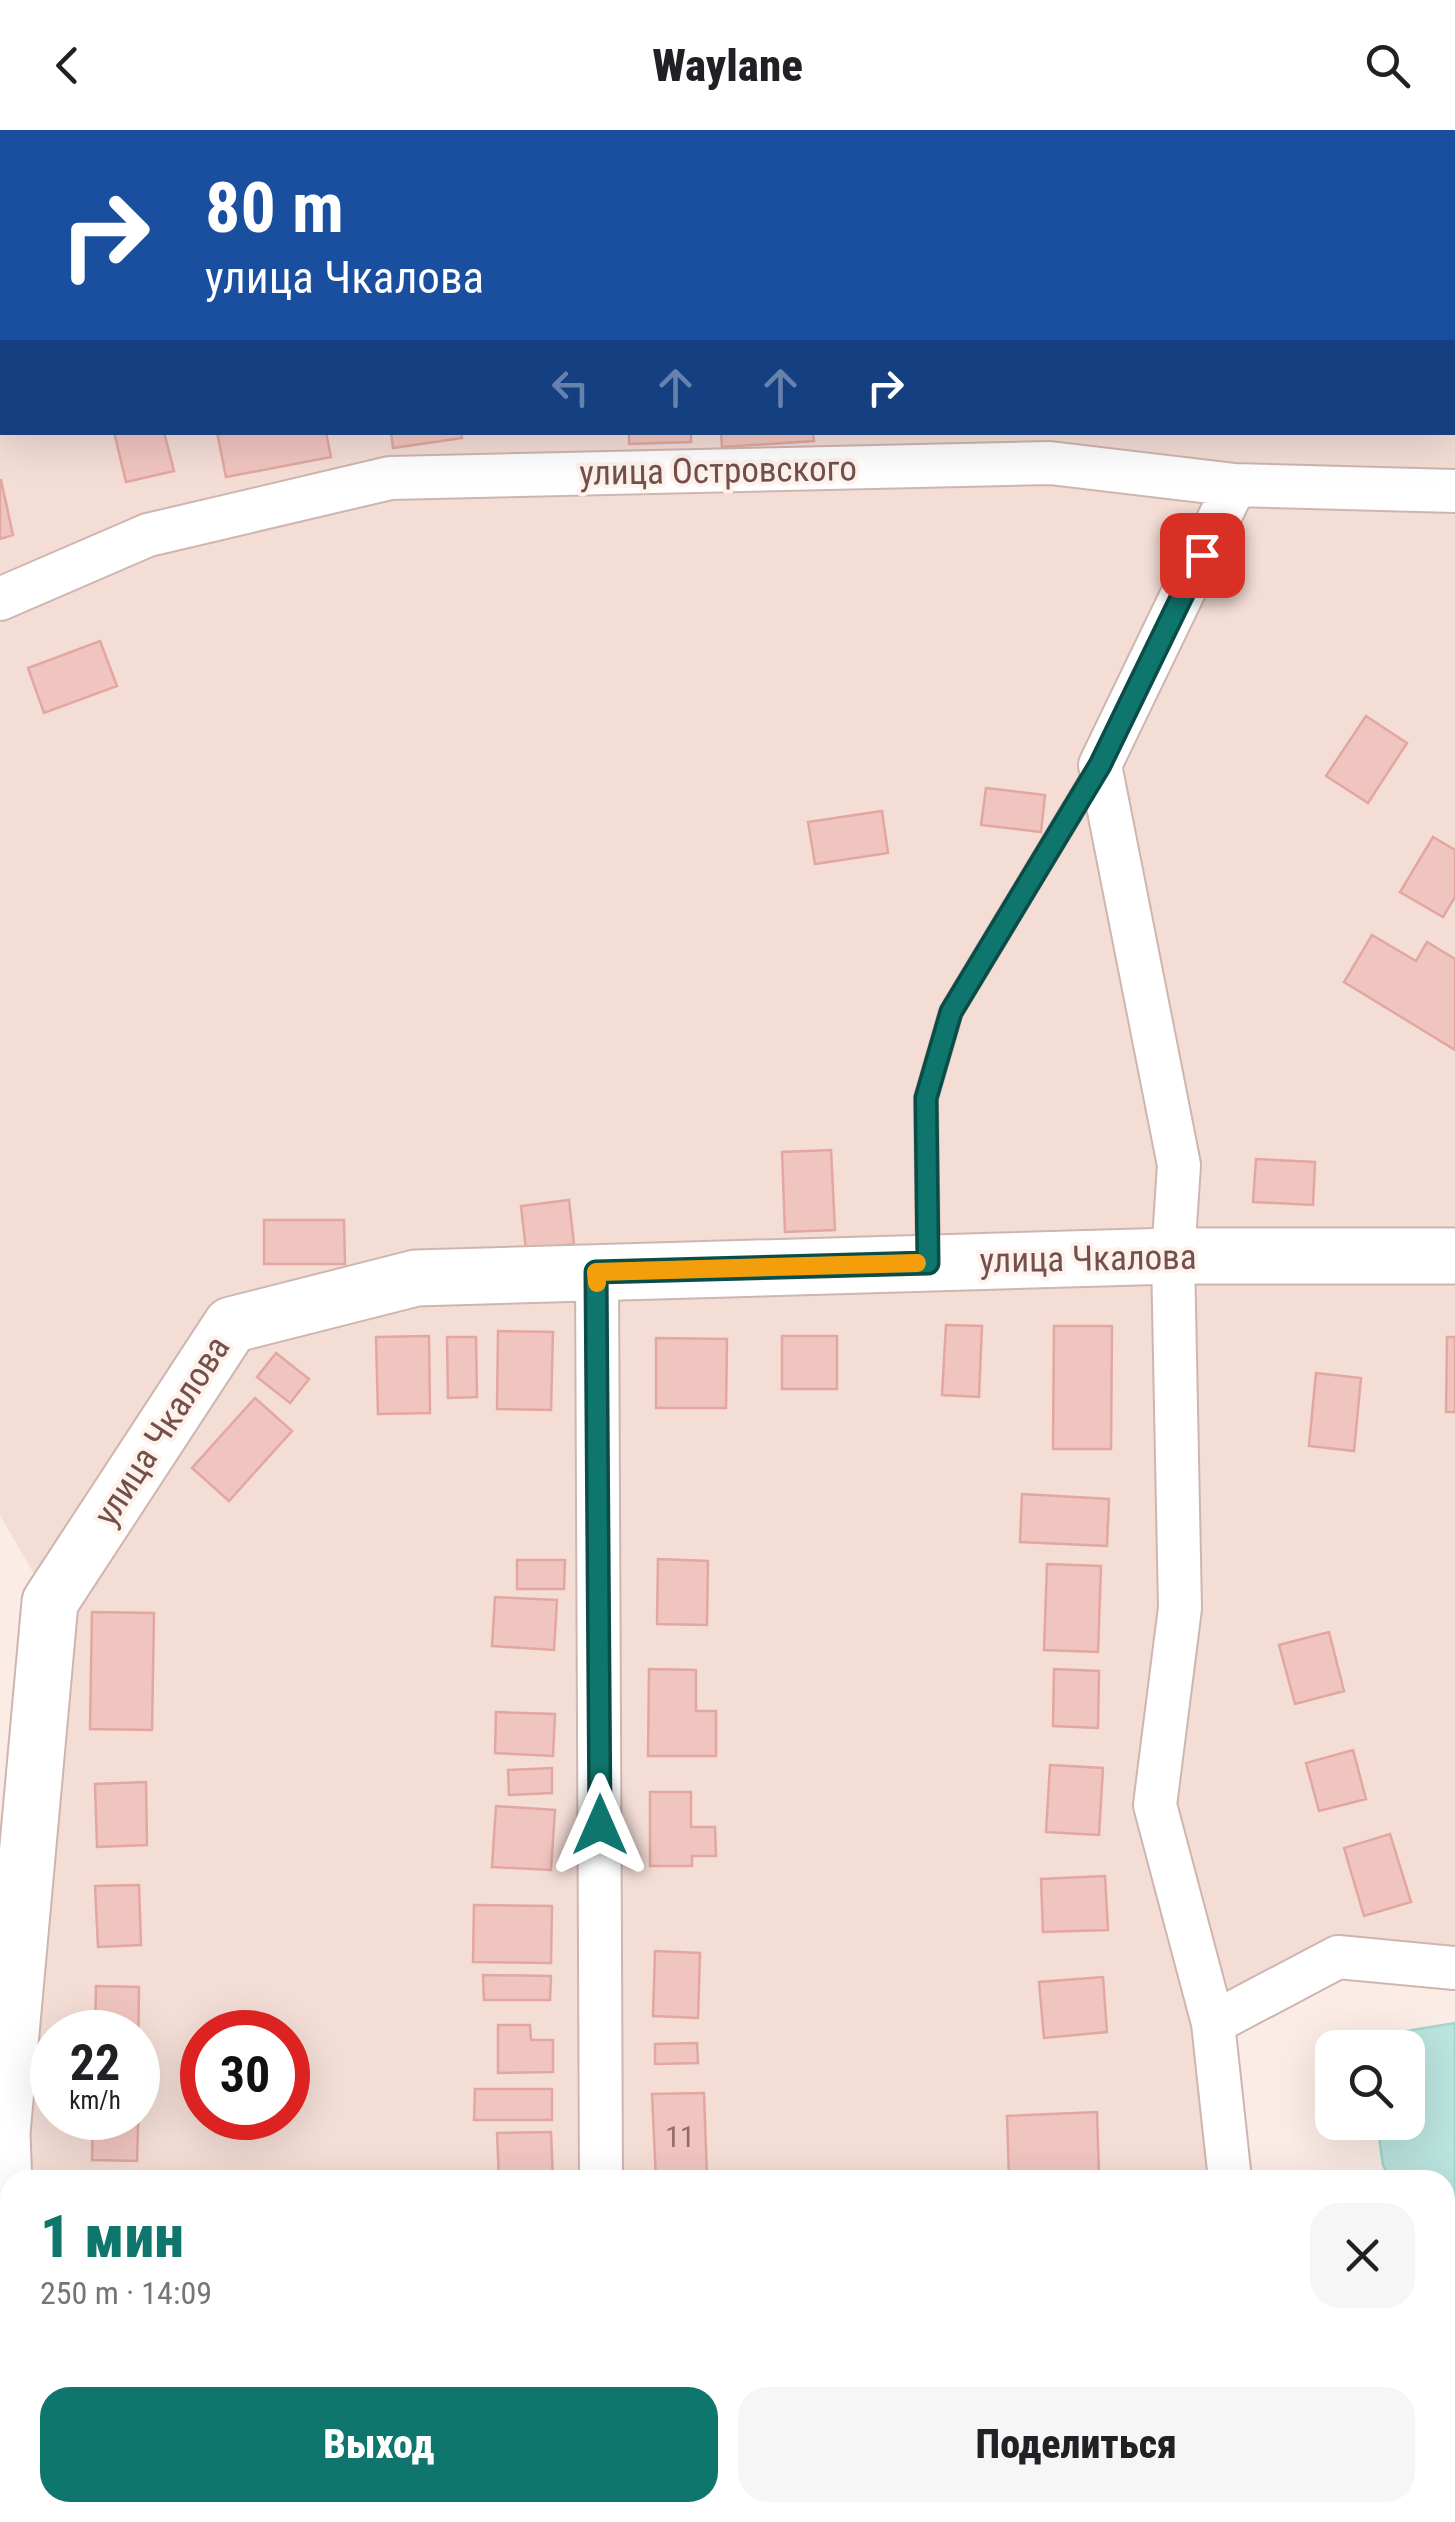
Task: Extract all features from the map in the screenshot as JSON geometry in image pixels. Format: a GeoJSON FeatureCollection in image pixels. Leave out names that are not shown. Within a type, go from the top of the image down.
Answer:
{"type":"FeatureCollection","features":[{"type":"Feature","properties":{"kind":"street","name":"улица Островского"},"geometry":{"type":"LineString","coordinates":[[0,599],[148,534],[390,478],[1050,463],[1236,485],[1455,491]]}},
{"type":"Feature","properties":{"kind":"street"},"geometry":{"type":"LineString","coordinates":[[1229,2170],[1213,2023],[1155,1806],[1180,1608],[1173,1256],[1178,1165],[1100,765],[1236,485]]}},
{"type":"Feature","properties":{"kind":"street","name":"улица Чкалова"},"geometry":{"type":"LineString","coordinates":[[3,2170],[2,2133],[50,1602],[231,1325],[416,1278],[1173,1256],[1455,1256]]}},
{"type":"Feature","properties":{"kind":"street"},"geometry":{"type":"LineString","coordinates":[[596,1272],[601,2170]]}},
{"type":"Feature","properties":{"kind":"street"},"geometry":{"type":"LineString","coordinates":[[1213,2023],[1338,1958],[1455,1968]]}},
{"type":"Feature","properties":{"kind":"lane"},"geometry":{"type":"LineString","coordinates":[[928,1263],[926,1098],[951,1012],[1100,765]]}},
{"type":"Feature","properties":{"kind":"shaded area"},"geometry":{"type":"Polygon","coordinates":[[[0,435],[1455,435],[1455,1968],[1338,1958],[1213,2023],[1229,2170],[11,2170],[50,1602],[0,1515],[0,435]]]}},
{"type":"Feature","properties":{"kind":"water"},"geometry":{"type":"Polygon","coordinates":[[[1455,2023],[1455,2170],[1386,2170],[1379,2140],[1425,2140],[1425,2030],[1413,2030],[1455,2023]]]}},
{"type":"Feature","properties":{"kind":"building"},"geometry":{"type":"Polygon","coordinates":[[[115,435],[165,435],[174,471],[126,482],[115,435]]]}},
{"type":"Feature","properties":{"kind":"building"},"geometry":{"type":"Polygon","coordinates":[[[218,435],[327,435],[331,457],[226,477],[218,435]]]}},
{"type":"Feature","properties":{"kind":"building"},"geometry":{"type":"Polygon","coordinates":[[[391,435],[462,435],[462,438],[393,448],[391,435]]]}},
{"type":"Feature","properties":{"kind":"building"},"geometry":{"type":"Polygon","coordinates":[[[629,435],[691,435],[691,442],[629,444],[629,435]]]}},
{"type":"Feature","properties":{"kind":"building"},"geometry":{"type":"Polygon","coordinates":[[[721,435],[813,435],[814,441],[722,447],[721,435]]]}},
{"type":"Feature","properties":{"kind":"building"},"geometry":{"type":"Polygon","coordinates":[[[0,480],[13,535],[0,539],[0,480]]]}},
{"type":"Feature","properties":{"kind":"building"},"geometry":{"type":"Polygon","coordinates":[[[100,641],[117,686],[44,713],[28,668],[100,641]]]}},
{"type":"Feature","properties":{"kind":"building"},"geometry":{"type":"Polygon","coordinates":[[[1366,716],[1407,743],[1368,803],[1326,776],[1366,716]]]}},
{"type":"Feature","properties":{"kind":"building"},"geometry":{"type":"Polygon","coordinates":[[[986,788],[1045,795],[1041,832],[981,825],[986,788]]]}},
{"type":"Feature","properties":{"kind":"building"},"geometry":{"type":"Polygon","coordinates":[[[882,811],[888,853],[815,864],[808,822],[882,811]]]}},
{"type":"Feature","properties":{"kind":"building"},"geometry":{"type":"Polygon","coordinates":[[[1433,837],[1455,850],[1455,897],[1443,917],[1400,892],[1433,837]]]}},
{"type":"Feature","properties":{"kind":"building"},"geometry":{"type":"Polygon","coordinates":[[[1372,935],[1416,961],[1427,942],[1455,959],[1455,1050],[1344,982],[1372,935]]]}},
{"type":"Feature","properties":{"kind":"building"},"geometry":{"type":"Polygon","coordinates":[[[831,1150],[835,1230],[785,1232],[782,1152],[831,1150]]]}},
{"type":"Feature","properties":{"kind":"building"},"geometry":{"type":"Polygon","coordinates":[[[1256,1159],[1315,1162],[1313,1205],[1253,1202],[1256,1159]]]}},
{"type":"Feature","properties":{"kind":"building"},"geometry":{"type":"Polygon","coordinates":[[[569,1200],[574,1244],[526,1250],[521,1206],[569,1200]]]}},
{"type":"Feature","properties":{"kind":"building"},"geometry":{"type":"Polygon","coordinates":[[[264,1220],[344,1220],[345,1264],[264,1264],[264,1220]]]}},
{"type":"Feature","properties":{"kind":"building"},"geometry":{"type":"Polygon","coordinates":[[[946,1325],[982,1326],[979,1397],[942,1395],[946,1325]]]}},
{"type":"Feature","properties":{"kind":"building"},"geometry":{"type":"Polygon","coordinates":[[[1054,1326],[1112,1326],[1111,1449],[1053,1449],[1054,1326]]]}},
{"type":"Feature","properties":{"kind":"building"},"geometry":{"type":"Polygon","coordinates":[[[498,1331],[553,1332],[551,1410],[497,1409],[498,1331]]]}},
{"type":"Feature","properties":{"kind":"building"},"geometry":{"type":"Polygon","coordinates":[[[429,1336],[430,1413],[378,1414],[376,1337],[429,1336]]]}},
{"type":"Feature","properties":{"kind":"building"},"geometry":{"type":"Polygon","coordinates":[[[782,1336],[837,1336],[837,1389],[782,1389],[782,1336]]]}},
{"type":"Feature","properties":{"kind":"building"},"geometry":{"type":"Polygon","coordinates":[[[447,1337],[476,1337],[477,1397],[448,1398],[447,1337]]]}},
{"type":"Feature","properties":{"kind":"building"},"geometry":{"type":"Polygon","coordinates":[[[1447,1337],[1455,1337],[1455,1412],[1446,1412],[1447,1337]]]}},
{"type":"Feature","properties":{"kind":"building"},"geometry":{"type":"Polygon","coordinates":[[[656,1338],[727,1339],[726,1408],[656,1408],[656,1338]]]}},
{"type":"Feature","properties":{"kind":"building"},"geometry":{"type":"Polygon","coordinates":[[[276,1353],[309,1379],[290,1403],[257,1377],[276,1353]]]}},
{"type":"Feature","properties":{"kind":"building"},"geometry":{"type":"Polygon","coordinates":[[[1316,1373],[1361,1378],[1354,1451],[1309,1446],[1316,1373]]]}},
{"type":"Feature","properties":{"kind":"building"},"geometry":{"type":"Polygon","coordinates":[[[255,1398],[292,1431],[229,1501],[192,1468],[255,1398]]]}},
{"type":"Feature","properties":{"kind":"building"},"geometry":{"type":"Polygon","coordinates":[[[1022,1494],[1109,1499],[1107,1546],[1020,1542],[1022,1494]]]}},
{"type":"Feature","properties":{"kind":"building"},"geometry":{"type":"Polygon","coordinates":[[[658,1559],[708,1561],[707,1625],[657,1624],[658,1559]]]}},
{"type":"Feature","properties":{"kind":"building"},"geometry":{"type":"Polygon","coordinates":[[[517,1560],[565,1560],[564,1589],[517,1589],[517,1560]]]}},
{"type":"Feature","properties":{"kind":"building"},"geometry":{"type":"Polygon","coordinates":[[[1047,1564],[1101,1566],[1098,1652],[1044,1650],[1047,1564]]]}},
{"type":"Feature","properties":{"kind":"building"},"geometry":{"type":"Polygon","coordinates":[[[495,1597],[557,1600],[554,1650],[492,1646],[495,1597]]]}},
{"type":"Feature","properties":{"kind":"building"},"geometry":{"type":"Polygon","coordinates":[[[92,1612],[154,1613],[152,1730],[90,1729],[92,1612]]]}},
{"type":"Feature","properties":{"kind":"building"},"geometry":{"type":"Polygon","coordinates":[[[1329,1632],[1344,1691],[1295,1704],[1279,1645],[1329,1632]]]}},
{"type":"Feature","properties":{"kind":"building"},"geometry":{"type":"Polygon","coordinates":[[[649,1669],[696,1670],[696,1711],[716,1711],[716,1756],[648,1756],[649,1669]]]}},
{"type":"Feature","properties":{"kind":"building"},"geometry":{"type":"Polygon","coordinates":[[[1054,1669],[1099,1671],[1098,1728],[1053,1726],[1054,1669]]]}},
{"type":"Feature","properties":{"kind":"building"},"geometry":{"type":"Polygon","coordinates":[[[496,1712],[555,1714],[553,1756],[495,1753],[496,1712]]]}},
{"type":"Feature","properties":{"kind":"building"},"geometry":{"type":"Polygon","coordinates":[[[1353,1750],[1366,1799],[1319,1811],[1306,1763],[1353,1750]]]}},
{"type":"Feature","properties":{"kind":"building"},"geometry":{"type":"Polygon","coordinates":[[[1050,1765],[1103,1768],[1099,1835],[1046,1832],[1050,1765]]]}},
{"type":"Feature","properties":{"kind":"building"},"geometry":{"type":"Polygon","coordinates":[[[552,1768],[552,1793],[509,1795],[508,1770],[552,1768]]]}},
{"type":"Feature","properties":{"kind":"building"},"geometry":{"type":"Polygon","coordinates":[[[146,1782],[147,1845],[97,1847],[95,1784],[146,1782]]]}},
{"type":"Feature","properties":{"kind":"building"},"geometry":{"type":"Polygon","coordinates":[[[650,1792],[691,1792],[691,1827],[715,1827],[716,1856],[692,1856],[692,1866],[650,1866],[650,1792]]]}},
{"type":"Feature","properties":{"kind":"building"},"geometry":{"type":"Polygon","coordinates":[[[496,1806],[555,1810],[551,1870],[492,1867],[496,1806]]]}},
{"type":"Feature","properties":{"kind":"building"},"geometry":{"type":"Polygon","coordinates":[[[1390,1834],[1411,1902],[1364,1916],[1344,1848],[1390,1834]]]}},
{"type":"Feature","properties":{"kind":"building"},"geometry":{"type":"Polygon","coordinates":[[[1105,1876],[1108,1930],[1043,1932],[1041,1879],[1105,1876]]]}},
{"type":"Feature","properties":{"kind":"building"},"geometry":{"type":"Polygon","coordinates":[[[139,1885],[141,1945],[98,1947],[95,1886],[139,1885]]]}},
{"type":"Feature","properties":{"kind":"building"},"geometry":{"type":"Polygon","coordinates":[[[474,1905],[552,1906],[551,1963],[473,1962],[474,1905]]]}},
{"type":"Feature","properties":{"kind":"building"},"geometry":{"type":"Polygon","coordinates":[[[655,1951],[700,1953],[698,2018],[653,2016],[655,1951]]]}},
{"type":"Feature","properties":{"kind":"building"},"geometry":{"type":"Polygon","coordinates":[[[483,1975],[551,1976],[550,2000],[484,2000],[483,1975]]]}},
{"type":"Feature","properties":{"kind":"building"},"geometry":{"type":"Polygon","coordinates":[[[1103,1977],[1107,2032],[1044,2038],[1039,1982],[1103,1977]]]}},
{"type":"Feature","properties":{"kind":"building"},"geometry":{"type":"Polygon","coordinates":[[[96,1986],[139,1987],[139,2010],[95,2010],[96,1986]]]}},
{"type":"Feature","properties":{"kind":"building"},"geometry":{"type":"Polygon","coordinates":[[[498,2025],[530,2025],[531,2040],[553,2040],[553,2072],[498,2073],[498,2025]]]}},
{"type":"Feature","properties":{"kind":"building"},"geometry":{"type":"Polygon","coordinates":[[[697,2043],[698,2063],[655,2064],[655,2044],[697,2043]]]}},
{"type":"Feature","properties":{"kind":"building"},"geometry":{"type":"Polygon","coordinates":[[[475,2089],[552,2089],[552,2120],[474,2120],[475,2089]]]}},
{"type":"Feature","properties":{"kind":"building"},"geometry":{"type":"Polygon","coordinates":[[[704,2093],[707,2170],[656,2170],[652,2094],[704,2093]]]}},
{"type":"Feature","properties":{"kind":"building"},"geometry":{"type":"Polygon","coordinates":[[[1097,2112],[1099,2170],[1009,2170],[1007,2116],[1097,2112]]]}},
{"type":"Feature","properties":{"kind":"building"},"geometry":{"type":"Polygon","coordinates":[[[551,2132],[553,2170],[499,2170],[497,2133],[551,2132]]]}},
{"type":"Feature","properties":{"kind":"building"},"geometry":{"type":"Polygon","coordinates":[[[92,2140],[138,2140],[137,2161],[92,2160],[92,2140]]]}},
{"type":"Feature","properties":{"kind":"slow traffic"},"geometry":{"type":"LineString","coordinates":[[597,1283],[596,1272],[917,1263]]}},
{"type":"Feature","properties":{"kind":"route"},"geometry":{"type":"LineString","coordinates":[[600,1825],[596,1272],[928,1263],[926,1098],[951,1012],[1100,765],[1202,555]]}}]}
